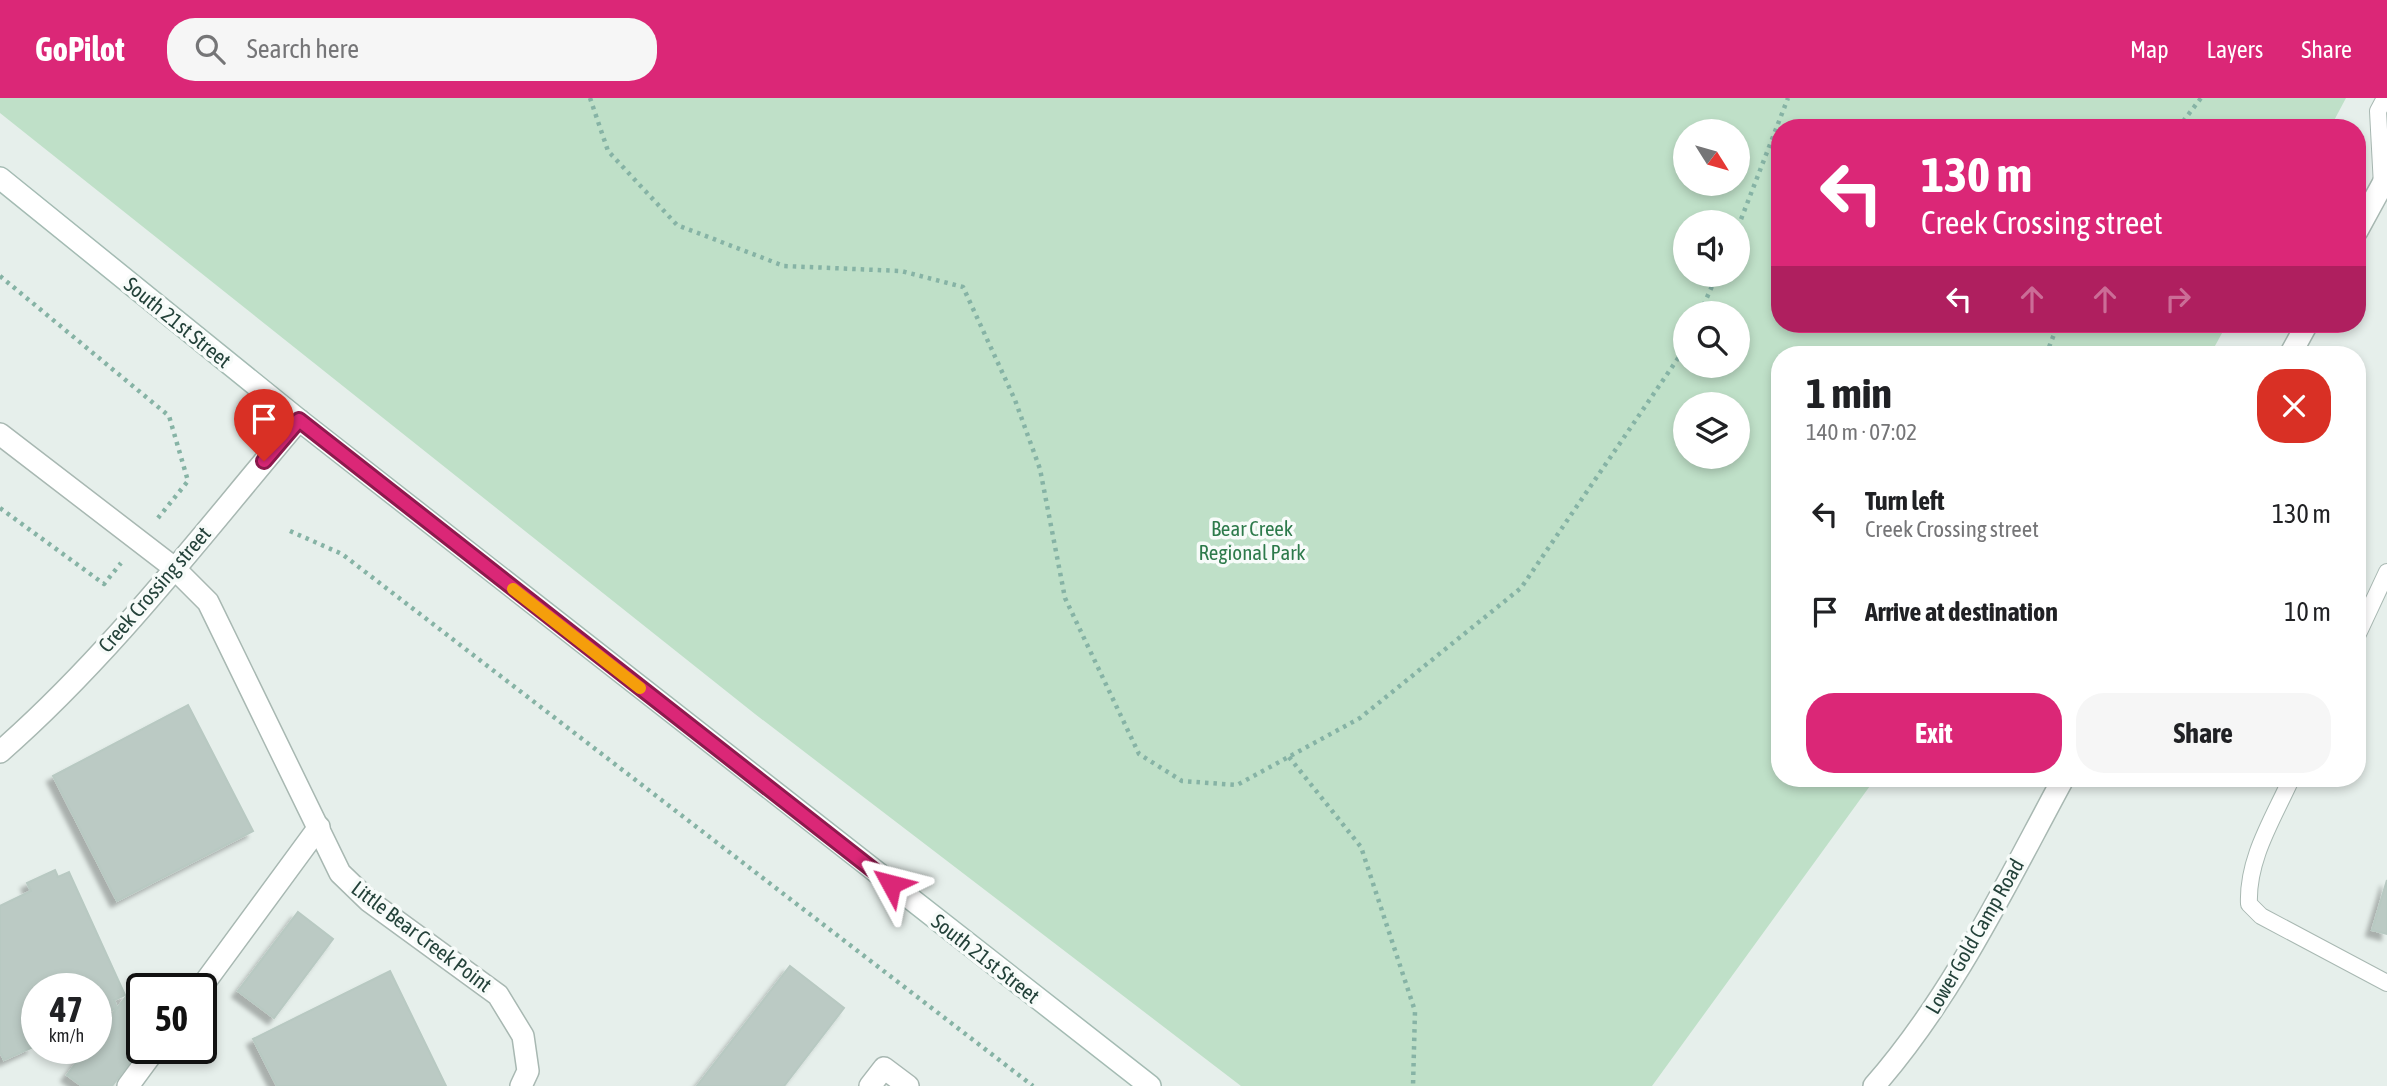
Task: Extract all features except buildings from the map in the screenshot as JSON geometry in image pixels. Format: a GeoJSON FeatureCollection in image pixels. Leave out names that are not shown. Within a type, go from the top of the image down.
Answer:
{"type":"FeatureCollection","features":[{"type":"Feature","properties":{"kind":"street","name":"South 21st Street"},"geometry":{"type":"LineString","coordinates":[[0,178],[299,420],[1150,1086]]}},
{"type":"Feature","properties":{"kind":"street"},"geometry":{"type":"LineString","coordinates":[[2366,214],[2384,181]]}},
{"type":"Feature","properties":{"kind":"street","name":"Creek Crossing street"},"geometry":{"type":"LineString","coordinates":[[0,752],[37,719],[133,616],[299,420]]}},
{"type":"Feature","properties":{"kind":"street","name":"Little Bear Creek Point"},"geometry":{"type":"LineString","coordinates":[[0,434],[173,567],[208,602],[340,873],[369,901],[498,995],[523,1037],[528,1070],[521,1086]]}},
{"type":"Feature","properties":{"kind":"street","name":"Lower Gold Camp Road"},"geometry":{"type":"LineString","coordinates":[[1874,1086],[1932,1011],[2058,787]]}},
{"type":"Feature","properties":{"kind":"street"},"geometry":{"type":"LineString","coordinates":[[212,973],[319,827]]}},
{"type":"Feature","properties":{"kind":"street"},"geometry":{"type":"LineString","coordinates":[[128,1086],[144,1064]]}},
{"type":"Feature","properties":{"kind":"street"},"geometry":{"type":"LineString","coordinates":[[870,1086],[884,1068],[908,1086]]}},
{"type":"Feature","properties":{"kind":"lane"},"geometry":{"type":"LineString","coordinates":[[2384,181],[2378,111],[2385,98]]}},
{"type":"Feature","properties":{"kind":"lane"},"geometry":{"type":"LineString","coordinates":[[2366,617],[2387,572]]}},
{"type":"Feature","properties":{"kind":"lane"},"geometry":{"type":"LineString","coordinates":[[2287,787],[2256,855],[2248,888],[2249,904],[2261,916],[2387,983]]}},
{"type":"Feature","properties":{"kind":"path"},"geometry":{"type":"LineString","coordinates":[[590,98],[608,150],[677,225],[784,265],[901,271],[963,287],[1015,400],[1040,468],[1065,598],[1139,754],[1182,781],[1237,785],[1360,718],[1521,588],[1673,366]]}},
{"type":"Feature","properties":{"kind":"path"},"geometry":{"type":"LineString","coordinates":[[1780,119],[1788,98]]}},
{"type":"Feature","properties":{"kind":"path"},"geometry":{"type":"LineString","coordinates":[[2185,119],[2201,98]]}},
{"type":"Feature","properties":{"kind":"path"},"geometry":{"type":"LineString","coordinates":[[1744,210],[1771,142]]}},
{"type":"Feature","properties":{"kind":"path"},"geometry":{"type":"LineString","coordinates":[[0,276],[169,416],[188,481],[104,584],[0,508]]}},
{"type":"Feature","properties":{"kind":"path"},"geometry":{"type":"LineString","coordinates":[[290,531],[342,554],[1033,1086]]}},
{"type":"Feature","properties":{"kind":"path"},"geometry":{"type":"LineString","coordinates":[[1289,757],[1361,847],[1415,1011],[1413,1086]]}},
{"type":"Feature","properties":{"kind":"green space","name":"Bear Creek Regional Park"},"geometry":{"type":"Polygon","coordinates":[[[0,98],[2346,98],[2335,119],[1771,119],[1771,333],[2222,333],[2215,346],[1771,346],[1771,787],[1869,787],[1652,1086],[1241,1086],[755,714],[0,113],[0,98]]]}},
{"type":"Feature","properties":{"kind":"slow traffic"},"geometry":{"type":"LineString","coordinates":[[513,589],[640,688]]}},
{"type":"Feature","properties":{"kind":"route"},"geometry":{"type":"LineString","coordinates":[[264,461],[299,420],[891,884]]}}]}
